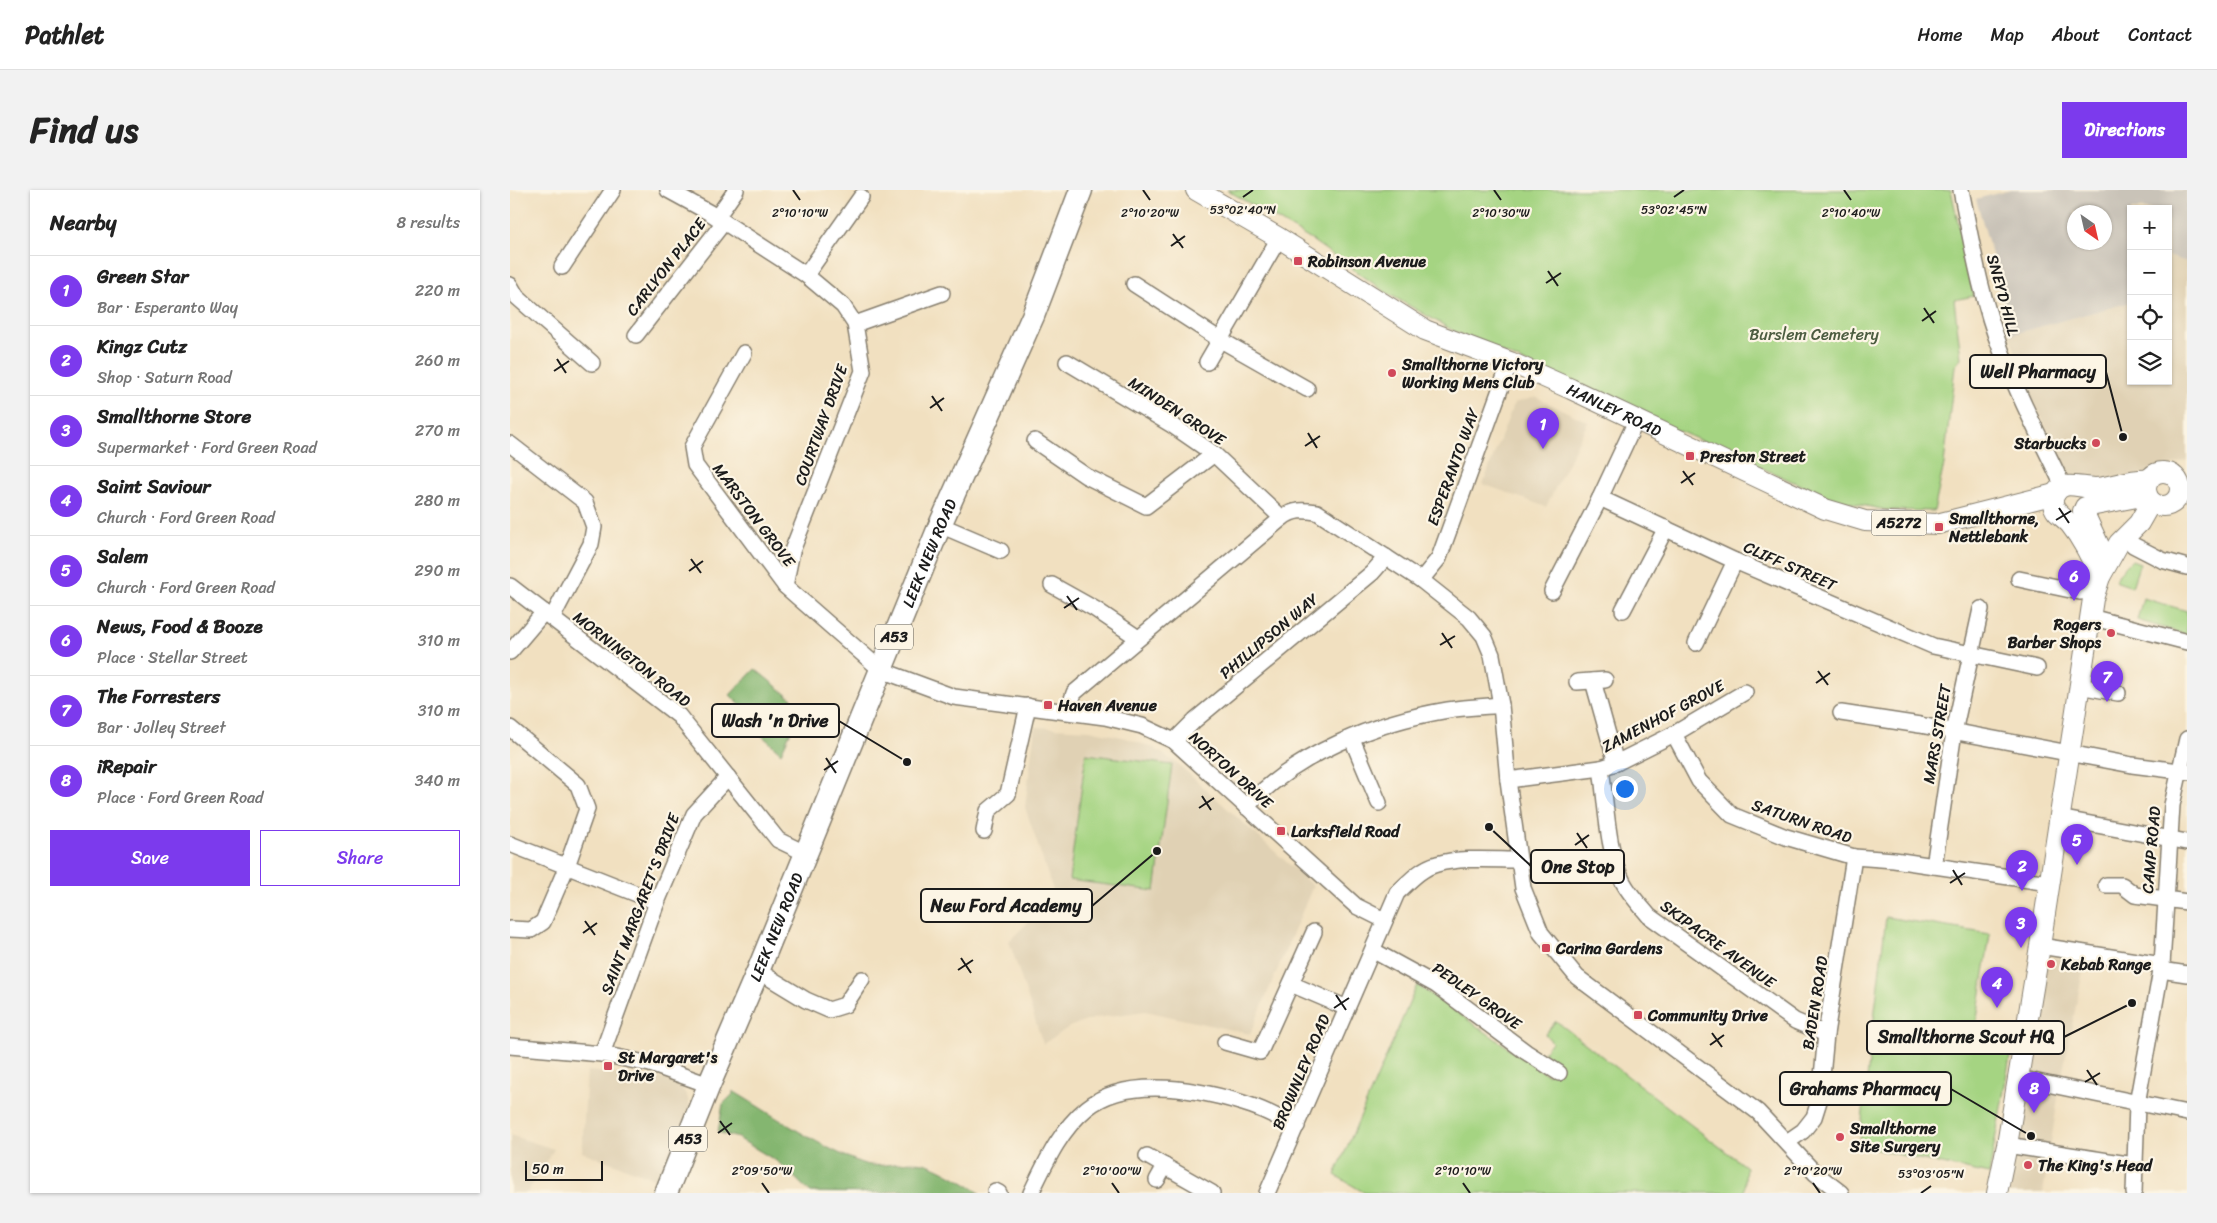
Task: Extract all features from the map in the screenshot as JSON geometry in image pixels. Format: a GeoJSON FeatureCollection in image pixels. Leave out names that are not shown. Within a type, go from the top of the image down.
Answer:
{"type":"FeatureCollection","features":[{"type":"Feature","properties":{"kind":"highway","name":"LEEK NEW ROAD"},"geometry":{"type":"LineString","coordinates":[[666,1193],[709,1084],[758,971],[940,525],[1037,305],[1081,190]]}},
{"type":"Feature","properties":{"kind":"highway"},"geometry":{"type":"LineString","coordinates":[[1037,305],[1052,295],[1095,190]]}},
{"type":"Feature","properties":{"kind":"main road","name":"HANLEY ROAD"},"geometry":{"type":"LineString","coordinates":[[1196,190],[1279,238],[1425,330],[1510,362],[1637,419],[1825,509],[1865,521],[1937,524],[1974,516],[2069,502]]}},
{"type":"Feature","properties":{"kind":"main road","name":"A5272"},"geometry":{"type":"LineString","coordinates":[[2069,502],[2153,496],[2175,502],[2184,490],[2179,484],[2179,470],[2160,472],[2153,496]]}},
{"type":"Feature","properties":{"kind":"main road"},"geometry":{"type":"LineString","coordinates":[[2101,578],[2151,526],[2153,496]]}},
{"type":"Feature","properties":{"kind":"main road"},"geometry":{"type":"LineString","coordinates":[[1997,1193],[2007,1145],[2040,946],[2090,617],[2101,578],[2119,543],[2139,524],[2153,496]]}},
{"type":"Feature","properties":{"kind":"main road"},"geometry":{"type":"LineString","coordinates":[[2069,502],[2101,578]]}},
{"type":"Feature","properties":{"kind":"street"},"geometry":{"type":"LineString","coordinates":[[562,268],[614,190]]}},
{"type":"Feature","properties":{"kind":"street","name":"COURTWAY DRIVE"},"geometry":{"type":"LineString","coordinates":[[668,190],[721,220],[806,275],[844,306],[856,324],[863,371],[792,551],[785,586]]}},
{"type":"Feature","properties":{"kind":"street","name":"CARLYON PLACE"},"geometry":{"type":"LineString","coordinates":[[636,334],[721,220],[736,190]]}},
{"type":"Feature","properties":{"kind":"street","name":"SNEYD HILL"},"geometry":{"type":"LineString","coordinates":[[1961,190],[1976,268],[2000,348],[2019,396],[2069,502]]}},
{"type":"Feature","properties":{"kind":"street"},"geometry":{"type":"LineString","coordinates":[[806,275],[860,197]]}},
{"type":"Feature","properties":{"kind":"street"},"geometry":{"type":"LineString","coordinates":[[1207,362],[1279,238]]}},
{"type":"Feature","properties":{"kind":"street"},"geometry":{"type":"LineString","coordinates":[[1134,284],[1219,339],[1307,389]]}},
{"type":"Feature","properties":{"kind":"street"},"geometry":{"type":"LineString","coordinates":[[510,285],[517,296],[592,363]]}},
{"type":"Feature","properties":{"kind":"street"},"geometry":{"type":"LineString","coordinates":[[856,324],[942,293]]}},
{"type":"Feature","properties":{"kind":"street","name":"MARSTON GROVE"},"geometry":{"type":"LineString","coordinates":[[744,353],[692,447],[695,465],[785,586],[881,670]]}},
{"type":"Feature","properties":{"kind":"street","name":"MINDEN GROVE"},"geometry":{"type":"LineString","coordinates":[[1067,362],[1172,425],[1214,454],[1282,518]]}},
{"type":"Feature","properties":{"kind":"street","name":"ESPERANTO WAY"},"geometry":{"type":"LineString","coordinates":[[1421,580],[1438,558],[1510,362]]}},
{"type":"Feature","properties":{"kind":"street"},"geometry":{"type":"LineString","coordinates":[[1552,591],[1600,498],[1637,419]]}},
{"type":"Feature","properties":{"kind":"street"},"geometry":{"type":"LineString","coordinates":[[1036,441],[1086,476],[1146,506],[1214,454]]}},
{"type":"Feature","properties":{"kind":"street"},"geometry":{"type":"LineString","coordinates":[[510,444],[585,502],[594,527],[591,544],[548,615],[510,652]]}},
{"type":"Feature","properties":{"kind":"street","name":"CLIFF STREET"},"geometry":{"type":"LineString","coordinates":[[1600,498],[1735,561],[1900,633],[1937,647],[2037,668]]}},
{"type":"Feature","properties":{"kind":"street"},"geometry":{"type":"LineString","coordinates":[[1068,711],[1074,692],[1282,518],[1298,510],[1317,512],[1421,580],[1469,618],[1484,636],[1492,655],[1502,705],[1508,780],[1523,888],[1541,933],[1566,966],[1577,977],[1624,1013],[1758,1112],[1814,1173],[1841,1193]]}},
{"type":"Feature","properties":{"kind":"street"},"geometry":{"type":"LineString","coordinates":[[940,525],[1001,551]]}},
{"type":"Feature","properties":{"kind":"street"},"geometry":{"type":"LineString","coordinates":[[1623,610],[1666,528]]}},
{"type":"Feature","properties":{"kind":"street"},"geometry":{"type":"LineString","coordinates":[[2133,545],[2162,560],[2187,567]]}},
{"type":"Feature","properties":{"kind":"street","name":"PHILLIPSON WAY"},"geometry":{"type":"LineString","coordinates":[[1174,741],[1195,720],[1372,574],[1386,557]]}},
{"type":"Feature","properties":{"kind":"street"},"geometry":{"type":"LineString","coordinates":[[1696,643],[1735,561]]}},
{"type":"Feature","properties":{"kind":"street"},"geometry":{"type":"LineString","coordinates":[[2019,579],[2080,592],[2101,578]]}},
{"type":"Feature","properties":{"kind":"street"},"geometry":{"type":"LineString","coordinates":[[1052,585],[1096,609],[1138,638]]}},
{"type":"Feature","properties":{"kind":"street","name":"MORNINGTON ROAD"},"geometry":{"type":"LineString","coordinates":[[510,586],[679,716],[778,840],[805,853]]}},
{"type":"Feature","properties":{"kind":"street","name":"MARS STREET"},"geometry":{"type":"LineString","coordinates":[[1934,866],[1954,732],[1981,609]]}},
{"type":"Feature","properties":{"kind":"street"},"geometry":{"type":"LineString","coordinates":[[2090,617],[2187,642]]}},
{"type":"Feature","properties":{"kind":"street","name":"NORTON DRIVE"},"geometry":{"type":"LineString","coordinates":[[881,670],[954,697],[1068,711],[1142,726],[1174,741],[1356,906],[1384,920]]}},
{"type":"Feature","properties":{"kind":"street"},"geometry":{"type":"LineString","coordinates":[[1577,682],[1599,680],[1616,763]]}},
{"type":"Feature","properties":{"kind":"street"},"geometry":{"type":"LineString","coordinates":[[2080,686],[2113,689]]}},
{"type":"Feature","properties":{"kind":"street","name":"ZAMENHOF GROVE"},"geometry":{"type":"LineString","coordinates":[[1508,780],[1601,768],[1616,763],[1674,734],[1745,692]]}},
{"type":"Feature","properties":{"kind":"street"},"geometry":{"type":"LineString","coordinates":[[1246,808],[1264,788],[1315,755],[1352,739],[1413,717],[1450,710],[1502,705]]}},
{"type":"Feature","properties":{"kind":"street"},"geometry":{"type":"LineString","coordinates":[[984,831],[988,811],[1008,794],[1028,706]]}},
{"type":"Feature","properties":{"kind":"street"},"geometry":{"type":"LineString","coordinates":[[1841,713],[2137,766],[2183,771]]}},
{"type":"Feature","properties":{"kind":"street"},"geometry":{"type":"LineString","coordinates":[[510,728],[578,784],[587,809],[567,866],[543,922],[531,930],[510,930]]}},
{"type":"Feature","properties":{"kind":"street","name":"SATURN ROAD"},"geometry":{"type":"LineString","coordinates":[[1674,734],[1699,781],[1732,814],[1786,837],[1854,857],[1934,866],[2050,883]]}},
{"type":"Feature","properties":{"kind":"street"},"geometry":{"type":"LineString","coordinates":[[1352,739],[1379,803]]}},
{"type":"Feature","properties":{"kind":"street","name":"CAMP ROAD"},"geometry":{"type":"LineString","coordinates":[[2134,1193],[2137,1104],[2161,968],[2168,838],[2183,771],[2187,739]]}},
{"type":"Feature","properties":{"kind":"street","name":"SKIPACRE AVENUE"},"geometry":{"type":"LineString","coordinates":[[1601,768],[1616,866],[1623,883],[1649,916],[1795,1022],[1826,1034]]}},
{"type":"Feature","properties":{"kind":"street","name":"SAINT MARGARET'S DRIVE"},"geometry":{"type":"LineString","coordinates":[[602,1054],[657,902],[694,814],[728,778]]}},
{"type":"Feature","properties":{"kind":"street"},"geometry":{"type":"LineString","coordinates":[[2059,818],[2187,842]]}},
{"type":"Feature","properties":{"kind":"street"},"geometry":{"type":"LineString","coordinates":[[510,844],[657,902]]}},
{"type":"Feature","properties":{"kind":"street","name":"BADEN ROAD"},"geometry":{"type":"LineString","coordinates":[[1787,1142],[1803,1131],[1814,1117],[1820,1098],[1826,1034],[1854,857]]}},
{"type":"Feature","properties":{"kind":"street","name":"BROWNLEY ROAD"},"geometry":{"type":"LineString","coordinates":[[1267,1193],[1347,1008],[1374,951],[1384,920],[1398,893],[1414,876],[1437,864],[1464,861],[1518,860]]}},
{"type":"Feature","properties":{"kind":"street"},"geometry":{"type":"LineString","coordinates":[[2106,884],[2123,880],[2135,895],[2187,902]]}},
{"type":"Feature","properties":{"kind":"street"},"geometry":{"type":"LineString","coordinates":[[1225,1042],[1260,1052],[1314,932]]}},
{"type":"Feature","properties":{"kind":"street"},"geometry":{"type":"LineString","coordinates":[[2040,946],[2187,974]]}},
{"type":"Feature","properties":{"kind":"street","name":"PEDLEY GROVE"},"geometry":{"type":"LineString","coordinates":[[1374,951],[1436,986],[1532,1056],[1559,1073]]}},
{"type":"Feature","properties":{"kind":"street"},"geometry":{"type":"LineString","coordinates":[[758,971],[806,1000],[830,1010],[845,1005],[862,980]]}},
{"type":"Feature","properties":{"kind":"street"},"geometry":{"type":"LineString","coordinates":[[1291,984],[1347,1008]]}},
{"type":"Feature","properties":{"kind":"street"},"geometry":{"type":"LineString","coordinates":[[510,1046],[602,1054],[650,1064],[709,1084]]}},
{"type":"Feature","properties":{"kind":"street"},"geometry":{"type":"LineString","coordinates":[[2018,1078],[2187,1113]]}},
{"type":"Feature","properties":{"kind":"street"},"geometry":{"type":"LineString","coordinates":[[1031,1193],[1060,1137],[1079,1114],[1089,1106],[1119,1091],[1153,1088],[1196,1092],[1252,1106],[1297,1126]]}},
{"type":"Feature","properties":{"kind":"street"},"geometry":{"type":"LineString","coordinates":[[2007,1145],[2134,1165]]}},
{"type":"Feature","properties":{"kind":"street"},"geometry":{"type":"LineString","coordinates":[[1147,1156],[1212,1193]]}},
{"type":"Feature","properties":{"kind":"street"},"geometry":{"type":"LineString","coordinates":[[1157,1180],[1165,1166]]}},
{"type":"Feature","properties":{"kind":"shaded area"},"geometry":{"type":"Polygon","coordinates":[[[2011,190],[2187,190],[2187,262],[2172,257],[2172,205],[2127,205],[2127,303],[2010,335],[1999,279],[1976,199],[2011,190]]]}},
{"type":"Feature","properties":{"kind":"shaded area"},"geometry":{"type":"Polygon","coordinates":[[[2172,257],[2187,262],[2187,460],[2121,479],[2069,477],[2027,386],[2010,335],[2127,303],[2127,385],[2172,385],[2172,257]]]}},
{"type":"Feature","properties":{"kind":"shaded area"},"geometry":{"type":"Polygon","coordinates":[[[1536,397],[1588,422],[1546,507],[1483,484],[1514,403],[1536,397]]]}},
{"type":"Feature","properties":{"kind":"shaded area"},"geometry":{"type":"Polygon","coordinates":[[[1035,727],[1090,730],[1126,738],[1154,748],[1178,764],[1313,886],[1250,1034],[1145,1011],[1096,1018],[1071,1026],[1043,1044],[1009,941],[1055,896],[1025,807],[1035,727]]]}},
{"type":"Feature","properties":{"kind":"shaded area"},"geometry":{"type":"Polygon","coordinates":[[[2046,957],[2085,961],[2060,1085],[2043,1193],[2004,1193],[2046,957]]]}},
{"type":"Feature","properties":{"kind":"shaded area"},"geometry":{"type":"Polygon","coordinates":[[[587,1071],[667,1079],[680,1086],[687,1096],[690,1106],[689,1114],[659,1180],[582,1152],[587,1071]]]}},
{"type":"Feature","properties":{"kind":"shaded area"},"geometry":{"type":"Polygon","coordinates":[[[510,1135],[554,1149],[527,1193],[510,1193],[510,1135]]]}},
{"type":"Feature","properties":{"kind":"green space","name":"Burslem Cemetery"},"geometry":{"type":"Polygon","coordinates":[[[1227,190],[1951,190],[1974,296],[1954,300],[1961,358],[1955,366],[1944,464],[1934,511],[1886,510],[1832,499],[1454,331],[1387,293],[1313,241],[1227,190]]]}},
{"type":"Feature","properties":{"kind":"green space"},"geometry":{"type":"Polygon","coordinates":[[[2132,560],[2140,563],[2132,587],[2115,581],[2121,571],[2132,560]]]}},
{"type":"Feature","properties":{"kind":"green space"},"geometry":{"type":"Polygon","coordinates":[[[2143,598],[2187,611],[2187,635],[2137,620],[2143,598]]]}},
{"type":"Feature","properties":{"kind":"green space"},"geometry":{"type":"Polygon","coordinates":[[[755,669],[802,707],[781,753],[757,731],[744,709],[730,695],[755,669]]]}},
{"type":"Feature","properties":{"kind":"green space"},"geometry":{"type":"Polygon","coordinates":[[[1086,754],[1172,765],[1155,891],[1069,880],[1086,754]]]}},
{"type":"Feature","properties":{"kind":"green space"},"geometry":{"type":"Polygon","coordinates":[[[1886,917],[1990,934],[1973,1045],[2011,1051],[1989,1174],[1859,1146],[1886,917]]]}},
{"type":"Feature","properties":{"kind":"green space"},"geometry":{"type":"Polygon","coordinates":[[[1417,985],[1548,1075],[1555,1062],[1544,1052],[1552,1042],[1545,1034],[1556,1021],[1746,1167],[1744,1193],[1365,1193],[1335,1175],[1417,985]]]}},
{"type":"Feature","properties":{"kind":"green space"},"geometry":{"type":"Polygon","coordinates":[[[733,1091],[811,1138],[859,1162],[875,1165],[907,1162],[923,1163],[944,1171],[980,1193],[932,1193],[898,1190],[883,1193],[810,1192],[778,1162],[738,1138],[718,1132],[723,1104],[733,1094],[733,1091]]]}},
{"type":"Feature","properties":{"kind":"place","name":"Robinson Avenue"},"geometry":{"type":"Point","coordinates":[1298,261]}},
{"type":"Feature","properties":{"kind":"place","name":"Smallthorne Victory Working Mens Club"},"geometry":{"type":"Point","coordinates":[1392,373]}},
{"type":"Feature","properties":{"kind":"place","name":"Well Pharmacy"},"geometry":{"type":"Point","coordinates":[2123,437]}},
{"type":"Feature","properties":{"kind":"place","name":"Starbucks"},"geometry":{"type":"Point","coordinates":[2096,443]}},
{"type":"Feature","properties":{"kind":"place","name":"Green Star"},"geometry":{"type":"Point","coordinates":[1543,449]}},
{"type":"Feature","properties":{"kind":"place","name":"Preston Street"},"geometry":{"type":"Point","coordinates":[1690,456]}},
{"type":"Feature","properties":{"kind":"place","name":"Smallthorne, Nettlebank"},"geometry":{"type":"Point","coordinates":[1939,527]}},
{"type":"Feature","properties":{"kind":"place","name":"News, Food & Booze"},"geometry":{"type":"Point","coordinates":[2074,601]}},
{"type":"Feature","properties":{"kind":"place","name":"Rogers Barber Shops"},"geometry":{"type":"Point","coordinates":[2111,633]}},
{"type":"Feature","properties":{"kind":"place","name":"The Forresters"},"geometry":{"type":"Point","coordinates":[2107,702]}},
{"type":"Feature","properties":{"kind":"place","name":"Haven Avenue"},"geometry":{"type":"Point","coordinates":[1048,705]}},
{"type":"Feature","properties":{"kind":"place","name":"Wash 'n Drive"},"geometry":{"type":"Point","coordinates":[907,762]}},
{"type":"Feature","properties":{"kind":"place","name":"One Stop"},"geometry":{"type":"Point","coordinates":[1489,827]}},
{"type":"Feature","properties":{"kind":"place","name":"Larksfield Road"},"geometry":{"type":"Point","coordinates":[1281,831]}},
{"type":"Feature","properties":{"kind":"place","name":"New Ford Academy"},"geometry":{"type":"Point","coordinates":[1157,851]}},
{"type":"Feature","properties":{"kind":"place","name":"Salem"},"geometry":{"type":"Point","coordinates":[2077,865]}},
{"type":"Feature","properties":{"kind":"place","name":"Kingz Cutz"},"geometry":{"type":"Point","coordinates":[2022,891]}},
{"type":"Feature","properties":{"kind":"place","name":"Carina Gardens"},"geometry":{"type":"Point","coordinates":[1546,948]}},
{"type":"Feature","properties":{"kind":"place","name":"Smallthorne Store"},"geometry":{"type":"Point","coordinates":[2021,948]}},
{"type":"Feature","properties":{"kind":"place","name":"Kebab Range"},"geometry":{"type":"Point","coordinates":[2051,964]}},
{"type":"Feature","properties":{"kind":"place","name":"Smallthorne Scout HQ"},"geometry":{"type":"Point","coordinates":[2132,1003]}},
{"type":"Feature","properties":{"kind":"place","name":"Saint Saviour"},"geometry":{"type":"Point","coordinates":[1997,1008]}},
{"type":"Feature","properties":{"kind":"place","name":"Community Drive"},"geometry":{"type":"Point","coordinates":[1638,1015]}},
{"type":"Feature","properties":{"kind":"place","name":"St Margaret's Drive"},"geometry":{"type":"Point","coordinates":[608,1066]}},
{"type":"Feature","properties":{"kind":"place","name":"iRepair"},"geometry":{"type":"Point","coordinates":[2034,1113]}},
{"type":"Feature","properties":{"kind":"place","name":"Grahams Pharmacy"},"geometry":{"type":"Point","coordinates":[2031,1136]}},
{"type":"Feature","properties":{"kind":"place","name":"Smallthorne Site Surgery"},"geometry":{"type":"Point","coordinates":[1840,1137]}},
{"type":"Feature","properties":{"kind":"place","name":"The King's Head"},"geometry":{"type":"Point","coordinates":[2028,1165]}}]}
